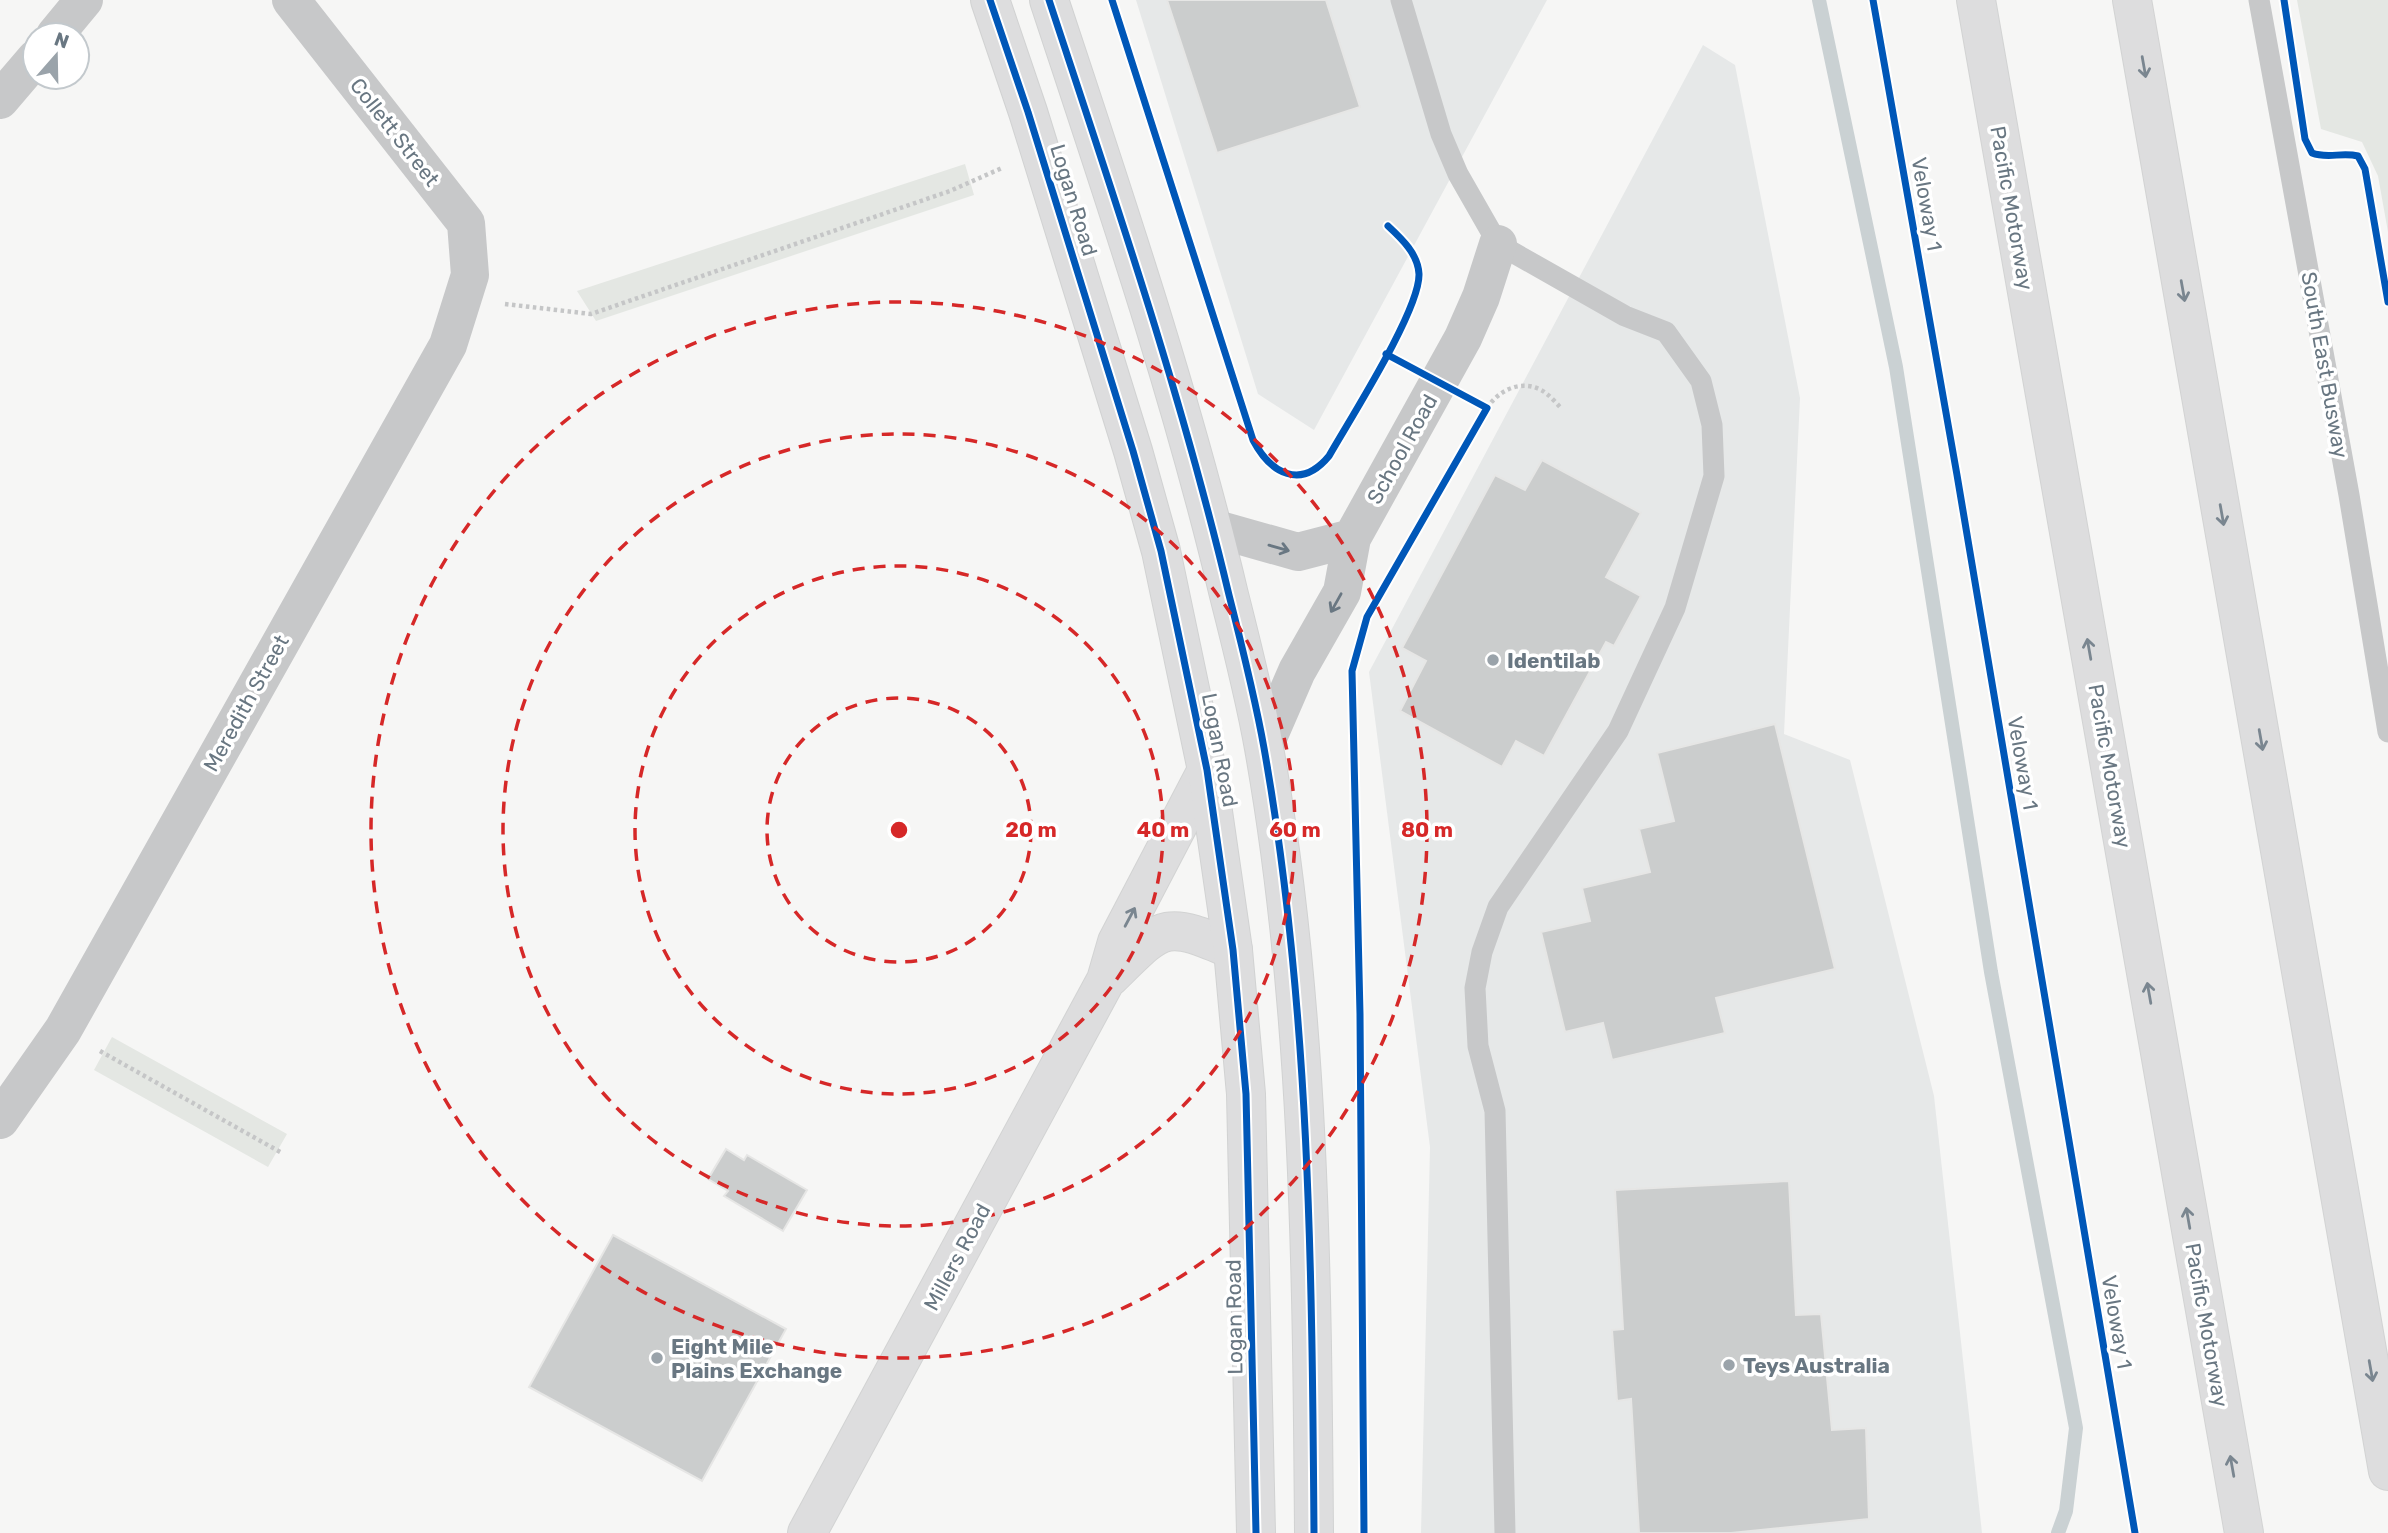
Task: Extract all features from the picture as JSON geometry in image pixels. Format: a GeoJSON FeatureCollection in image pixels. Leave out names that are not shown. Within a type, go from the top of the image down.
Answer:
{"type":"FeatureCollection","features":[{"type":"Feature","properties":{"kind":"main road","name":"Logan Road"},"geometry":{"type":"LineString","coordinates":[[990,0],[1133,451],[1161,551],[1208,770],[1233,950],[1246,1094],[1256,1533]]}},
{"type":"Feature","properties":{"kind":"main road","name":"Logan Road"},"geometry":{"type":"LineString","coordinates":[[1049,0],[1171,379],[1213,528],[1264,747],[1281,860],[1303,1099],[1314,1533]]}},
{"type":"Feature","properties":{"kind":"main road","name":"Pacific Motorway"},"geometry":{"type":"LineString","coordinates":[[1976,0],[2244,1533]]}},
{"type":"Feature","properties":{"kind":"main road"},"geometry":{"type":"LineString","coordinates":[[2132,0],[2388,1471]]}},
{"type":"Feature","properties":{"kind":"main road","name":"Millers Road"},"geometry":{"type":"LineString","coordinates":[[807,1533],[1107,981],[1117,942],[1208,770]]}},
{"type":"Feature","properties":{"kind":"main road","name":"Millers Road"},"geometry":{"type":"LineString","coordinates":[[1107,981],[1146,941],[1158,934],[1174,930],[1188,931],[1233,950]]}},
{"type":"Feature","properties":{"kind":"street"},"geometry":{"type":"LineString","coordinates":[[67,21],[84,0]]}},
{"type":"Feature","properties":{"kind":"street","name":"Collett Street"},"geometry":{"type":"LineString","coordinates":[[291,0],[466,223],[466,287]]}},
{"type":"Feature","properties":{"kind":"street"},"geometry":{"type":"LineString","coordinates":[[0,100],[21,75]]}},
{"type":"Feature","properties":{"kind":"street","name":"School Road"},"geometry":{"type":"LineString","coordinates":[[1264,747],[1297,671],[1342,592],[1352,538],[1463,338],[1481,297],[1498,244]]}},
{"type":"Feature","properties":{"kind":"street","name":"Meredith Street"},"geometry":{"type":"LineString","coordinates":[[0,1120],[62,1030],[448,345],[466,287]]}},
{"type":"Feature","properties":{"kind":"street"},"geometry":{"type":"LineString","coordinates":[[1213,528],[1283,550],[1298,552],[1352,538]]}},
{"type":"Feature","properties":{"kind":"lane"},"geometry":{"type":"LineString","coordinates":[[1401,0],[1441,134],[1458,174],[1498,244],[1625,316],[1666,332],[1700,381],[1712,425],[1714,476],[1675,608],[1618,731],[1498,907],[1482,952],[1475,988],[1478,1046],[1495,1111],[1505,1533]]}},
{"type":"Feature","properties":{"kind":"lane","name":"South East Busway"},"geometry":{"type":"LineString","coordinates":[[2259,0],[2349,495],[2388,732]]}},
{"type":"Feature","properties":{"kind":"path"},"geometry":{"type":"LineString","coordinates":[[466,287],[591,314],[950,191],[1040,151]]}},
{"type":"Feature","properties":{"kind":"path"},"geometry":{"type":"LineString","coordinates":[[1438,383],[1487,408]]}},
{"type":"Feature","properties":{"kind":"path"},"geometry":{"type":"LineString","coordinates":[[1480,420],[1500,392],[1526,386],[1540,389],[1562,410]]}},
{"type":"Feature","properties":{"kind":"path"},"geometry":{"type":"LineString","coordinates":[[62,1030],[282,1153]]}},
{"type":"Feature","properties":{"kind":"shaded area"},"geometry":{"type":"Polygon","coordinates":[[[1136,0],[1547,0],[1314,430],[1258,394],[1136,0]]]}},
{"type":"Feature","properties":{"kind":"shaded area"},"geometry":{"type":"Polygon","coordinates":[[[2297,0],[2388,0],[2388,232],[2378,176],[2362,142],[2321,129],[2297,0]]]}},
{"type":"Feature","properties":{"kind":"shaded area"},"geometry":{"type":"Polygon","coordinates":[[[1703,45],[1735,65],[1800,398],[1784,734],[1850,760],[1934,1096],[1982,1533],[1421,1533],[1430,1147],[1369,672],[1703,45]]]}},
{"type":"Feature","properties":{"kind":"shaded area"},"geometry":{"type":"Polygon","coordinates":[[[965,164],[974,195],[596,321],[577,291],[965,164]]]}},
{"type":"Feature","properties":{"kind":"shaded area"},"geometry":{"type":"Polygon","coordinates":[[[112,1037],[287,1134],[268,1167],[94,1070],[112,1037]]]}},
{"type":"Feature","properties":{"kind":"building"},"geometry":{"type":"Polygon","coordinates":[[[1167,0],[1326,0],[1360,107],[1217,153],[1167,0]]]}},
{"type":"Feature","properties":{"kind":"building"},"geometry":{"type":"Polygon","coordinates":[[[1542,460],[1641,513],[1606,577],[1641,596],[1614,646],[1606,642],[1544,756],[1516,741],[1502,767],[1400,711],[1426,661],[1402,648],[1495,475],[1525,490],[1542,460]]]}},
{"type":"Feature","properties":{"kind":"building"},"geometry":{"type":"Polygon","coordinates":[[[1775,724],[1835,969],[1716,998],[1725,1033],[1612,1060],[1603,1023],[1565,1032],[1541,932],[1590,921],[1582,888],[1650,872],[1639,829],[1674,821],[1657,753],[1775,724]]]}},
{"type":"Feature","properties":{"kind":"building"},"geometry":{"type":"Polygon","coordinates":[[[726,1149],[744,1160],[747,1155],[807,1190],[783,1231],[724,1196],[728,1191],[708,1179],[726,1149]]]}},
{"type":"Feature","properties":{"kind":"building"},"geometry":{"type":"Polygon","coordinates":[[[1789,1181],[1796,1315],[1821,1314],[1832,1430],[1866,1428],[1869,1519],[1731,1533],[1639,1533],[1631,1399],[1617,1401],[1612,1330],[1623,1329],[1615,1190],[1789,1181]]]}},
{"type":"Feature","properties":{"kind":"building","name":"Eight Mile Plains Exchange"},"geometry":{"type":"Polygon","coordinates":[[[613,1235],[786,1329],[702,1481],[529,1387],[613,1235]]]}},
{"type":"Feature","properties":{"kind":"waterway"},"geometry":{"type":"LineString","coordinates":[[1819,0],[1896,367],[1991,972],[2076,1428],[2066,1511],[2058,1533]]}},
{"type":"Feature","properties":{"kind":"cycle path"},"geometry":{"type":"LineString","coordinates":[[990,0],[1028,112],[1133,451],[1161,551],[1207,770],[1233,950],[1246,1094],[1256,1533]]}},
{"type":"Feature","properties":{"kind":"cycle path"},"geometry":{"type":"LineString","coordinates":[[1049,0],[1145,296],[1190,445],[1243,652],[1264,748],[1279,845],[1300,1041],[1312,1337],[1314,1533]]}},
{"type":"Feature","properties":{"kind":"cycle path"},"geometry":{"type":"LineString","coordinates":[[1112,0],[1253,440],[1269,462],[1287,474],[1308,473],[1329,456],[1382,365],[1408,312],[1416,291],[1418,267],[1408,247],[1388,226]]}},
{"type":"Feature","properties":{"kind":"cycle path","name":"Veloway 1"},"geometry":{"type":"LineString","coordinates":[[1873,0],[1957,475],[2135,1533]]}},
{"type":"Feature","properties":{"kind":"cycle path"},"geometry":{"type":"LineString","coordinates":[[2284,0],[2305,139],[2312,153],[2358,156],[2365,169],[2388,302]]}},
{"type":"Feature","properties":{"kind":"cycle path"},"geometry":{"type":"LineString","coordinates":[[1364,1533],[1360,1014],[1352,671],[1367,617],[1487,408],[1386,354]]}},
{"type":"Feature","properties":{"kind":"place","name":"Identilab"},"geometry":{"type":"Point","coordinates":[1493,660]}},
{"type":"Feature","properties":{"kind":"place","name":"Eight Mile Plains Exchange"},"geometry":{"type":"Point","coordinates":[657,1358]}},
{"type":"Feature","properties":{"kind":"place","name":"Teys Australia"},"geometry":{"type":"Point","coordinates":[1729,1365]}}]}
